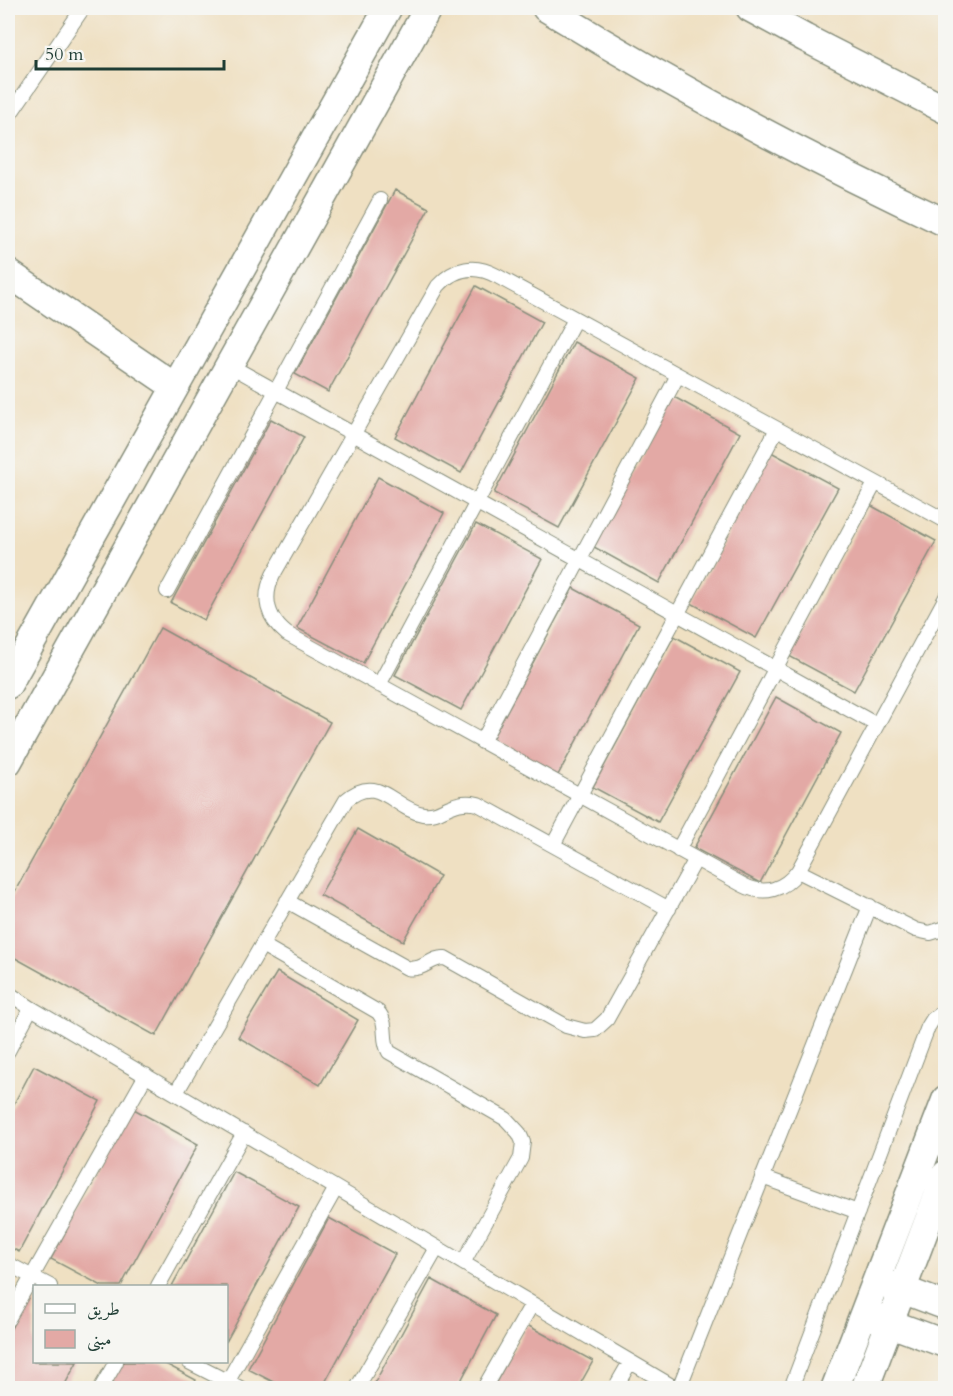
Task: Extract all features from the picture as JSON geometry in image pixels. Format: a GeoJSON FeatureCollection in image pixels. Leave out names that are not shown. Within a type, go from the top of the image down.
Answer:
{"type":"FeatureCollection","features":[{"type":"Feature","properties":{"kind":"street"},"geometry":{"type":"LineString","coordinates":[[8,685],[388,8]]}},
{"type":"Feature","properties":{"kind":"street"},"geometry":{"type":"LineString","coordinates":[[8,762],[428,8]]}},
{"type":"Feature","properties":{"kind":"street"},"geometry":{"type":"LineString","coordinates":[[546,8],[748,123],[945,224]]}},
{"type":"Feature","properties":{"kind":"street"},"geometry":{"type":"LineString","coordinates":[[750,8],[945,110]]}},
{"type":"Feature","properties":{"kind":"street"},"geometry":{"type":"LineString","coordinates":[[8,273],[175,387]]}},
{"type":"Feature","properties":{"kind":"street"},"geometry":{"type":"LineString","coordinates":[[835,1389],[945,1099]]}},
{"type":"Feature","properties":{"kind":"street"},"geometry":{"type":"LineString","coordinates":[[865,1389],[945,1174]]}},
{"type":"Feature","properties":{"kind":"street"},"geometry":{"type":"LineString","coordinates":[[876,1280],[945,1306]]}},
{"type":"Feature","properties":{"kind":"street"},"geometry":{"type":"LineString","coordinates":[[864,1314],[945,1344]]}},
{"type":"Feature","properties":{"kind":"lane"},"geometry":{"type":"LineString","coordinates":[[8,117],[83,8]]}},
{"type":"Feature","properties":{"kind":"lane"},"geometry":{"type":"LineString","coordinates":[[167,591],[380,200]]}},
{"type":"Feature","properties":{"kind":"lane"},"geometry":{"type":"LineString","coordinates":[[945,521],[487,271],[465,268],[455,272],[438,286],[273,575],[266,596],[271,618],[287,634],[678,850],[758,891],[768,891],[785,885],[798,871],[945,597]]}},
{"type":"Feature","properties":{"kind":"lane"},"geometry":{"type":"LineString","coordinates":[[379,685],[575,319]]}},
{"type":"Feature","properties":{"kind":"lane"},"geometry":{"type":"LineString","coordinates":[[229,365],[877,725]]}},
{"type":"Feature","properties":{"kind":"lane"},"geometry":{"type":"LineString","coordinates":[[482,742],[678,375]]}},
{"type":"Feature","properties":{"kind":"lane"},"geometry":{"type":"LineString","coordinates":[[553,845],[777,429]]}},
{"type":"Feature","properties":{"kind":"lane"},"geometry":{"type":"LineString","coordinates":[[678,850],[874,483]]}},
{"type":"Feature","properties":{"kind":"lane"},"geometry":{"type":"LineString","coordinates":[[176,1094],[346,800],[362,790],[380,791],[422,814],[437,813],[460,803],[478,804],[669,909]]}},
{"type":"Feature","properties":{"kind":"lane"},"geometry":{"type":"LineString","coordinates":[[287,902],[407,968],[422,968],[433,960],[445,958],[557,1022],[585,1032],[595,1030],[608,1019],[696,859]]}},
{"type":"Feature","properties":{"kind":"lane"},"geometry":{"type":"LineString","coordinates":[[798,871],[923,932],[937,932],[945,928]]}},
{"type":"Feature","properties":{"kind":"lane"},"geometry":{"type":"LineString","coordinates":[[8,993],[677,1389],[870,906]]}},
{"type":"Feature","properties":{"kind":"lane"},"geometry":{"type":"LineString","coordinates":[[262,945],[378,1012],[383,1017],[386,1047],[389,1052],[506,1119],[519,1133],[523,1142],[521,1158],[463,1263]]}},
{"type":"Feature","properties":{"kind":"lane"},"geometry":{"type":"LineString","coordinates":[[8,1051],[31,1008]]}},
{"type":"Feature","properties":{"kind":"lane"},"geometry":{"type":"LineString","coordinates":[[790,1389],[928,1027],[933,1019],[945,1009]]}},
{"type":"Feature","properties":{"kind":"lane"},"geometry":{"type":"LineString","coordinates":[[8,1319],[146,1075]]}},
{"type":"Feature","properties":{"kind":"lane"},"geometry":{"type":"LineString","coordinates":[[159,1285],[244,1133]]}},
{"type":"Feature","properties":{"kind":"lane"},"geometry":{"type":"LineString","coordinates":[[762,1177],[858,1212]]}},
{"type":"Feature","properties":{"kind":"lane"},"geometry":{"type":"LineString","coordinates":[[191,1363],[230,1386],[336,1188]]}},
{"type":"Feature","properties":{"kind":"lane"},"geometry":{"type":"LineString","coordinates":[[357,1389],[437,1248]]}},
{"type":"Feature","properties":{"kind":"lane"},"geometry":{"type":"LineString","coordinates":[[8,1264],[46,1285]]}},
{"type":"Feature","properties":{"kind":"lane"},"geometry":{"type":"LineString","coordinates":[[484,1389],[532,1304]]}},
{"type":"Feature","properties":{"kind":"lane"},"geometry":{"type":"LineString","coordinates":[[615,1389],[630,1362]]}},
{"type":"Feature","properties":{"kind":"lane"},"geometry":{"type":"LineString","coordinates":[[101,1389],[115,1363]]}},
{"type":"Feature","properties":{"kind":"building"},"geometry":{"type":"Polygon","coordinates":[[[395,190],[429,208],[328,392],[295,374],[395,190]]]}},
{"type":"Feature","properties":{"kind":"building"},"geometry":{"type":"Polygon","coordinates":[[[476,286],[542,322],[461,473],[395,437],[476,286]]]}},
{"type":"Feature","properties":{"kind":"building"},"geometry":{"type":"Polygon","coordinates":[[[574,342],[640,378],[559,528],[494,493],[574,342]]]}},
{"type":"Feature","properties":{"kind":"building"},"geometry":{"type":"Polygon","coordinates":[[[674,397],[740,433],[659,583],[594,547],[674,397]]]}},
{"type":"Feature","properties":{"kind":"building"},"geometry":{"type":"Polygon","coordinates":[[[271,419],[304,437],[204,620],[171,603],[271,419]]]}},
{"type":"Feature","properties":{"kind":"building"},"geometry":{"type":"Polygon","coordinates":[[[771,452],[838,488],[756,638],[691,603],[771,452]]]}},
{"type":"Feature","properties":{"kind":"building"},"geometry":{"type":"Polygon","coordinates":[[[378,477],[444,513],[363,663],[297,628],[378,477]]]}},
{"type":"Feature","properties":{"kind":"building"},"geometry":{"type":"Polygon","coordinates":[[[870,505],[936,541],[854,691],[789,656],[870,505]]]}},
{"type":"Feature","properties":{"kind":"building"},"geometry":{"type":"Polygon","coordinates":[[[476,524],[542,559],[461,710],[395,675],[476,524]]]}},
{"type":"Feature","properties":{"kind":"building"},"geometry":{"type":"Polygon","coordinates":[[[573,588],[639,624],[558,775],[492,739],[573,588]]]}},
{"type":"Feature","properties":{"kind":"building"},"geometry":{"type":"Polygon","coordinates":[[[160,628],[330,722],[156,1036],[8,954],[8,904],[160,628]]]}},
{"type":"Feature","properties":{"kind":"building"},"geometry":{"type":"Polygon","coordinates":[[[674,636],[740,672],[658,822],[593,787],[674,636]]]}},
{"type":"Feature","properties":{"kind":"building"},"geometry":{"type":"Polygon","coordinates":[[[776,697],[841,733],[760,883],[694,848],[776,697]]]}},
{"type":"Feature","properties":{"kind":"building"},"geometry":{"type":"Polygon","coordinates":[[[358,829],[440,876],[403,941],[320,895],[358,829]]]}},
{"type":"Feature","properties":{"kind":"building"},"geometry":{"type":"Polygon","coordinates":[[[277,972],[358,1020],[320,1085],[238,1037],[277,972]]]}},
{"type":"Feature","properties":{"kind":"building"},"geometry":{"type":"Polygon","coordinates":[[[34,1066],[100,1101],[19,1252],[8,1246],[8,1115],[34,1066]]]}},
{"type":"Feature","properties":{"kind":"building"},"geometry":{"type":"Polygon","coordinates":[[[132,1108],[198,1144],[122,1285],[100,1285],[51,1259],[132,1108]]]}},
{"type":"Feature","properties":{"kind":"building"},"geometry":{"type":"Polygon","coordinates":[[[234,1172],[299,1207],[228,1338],[228,1285],[173,1285],[234,1172]]]}},
{"type":"Feature","properties":{"kind":"building"},"geometry":{"type":"Polygon","coordinates":[[[329,1218],[395,1254],[322,1388],[285,1388],[248,1369],[329,1218]]]}},
{"type":"Feature","properties":{"kind":"building"},"geometry":{"type":"Polygon","coordinates":[[[431,1279],[496,1315],[457,1388],[372,1388],[431,1279]]]}},
{"type":"Feature","properties":{"kind":"building"},"geometry":{"type":"Polygon","coordinates":[[[31,1291],[33,1292],[33,1363],[76,1363],[63,1388],[8,1388],[8,1334],[31,1291]]]}},
{"type":"Feature","properties":{"kind":"building"},"geometry":{"type":"Polygon","coordinates":[[[527,1325],[593,1361],[578,1388],[493,1388],[527,1325]]]}},
{"type":"Feature","properties":{"kind":"building"},"geometry":{"type":"Polygon","coordinates":[[[120,1363],[164,1363],[196,1380],[192,1388],[107,1388],[120,1363]]]}}]}
